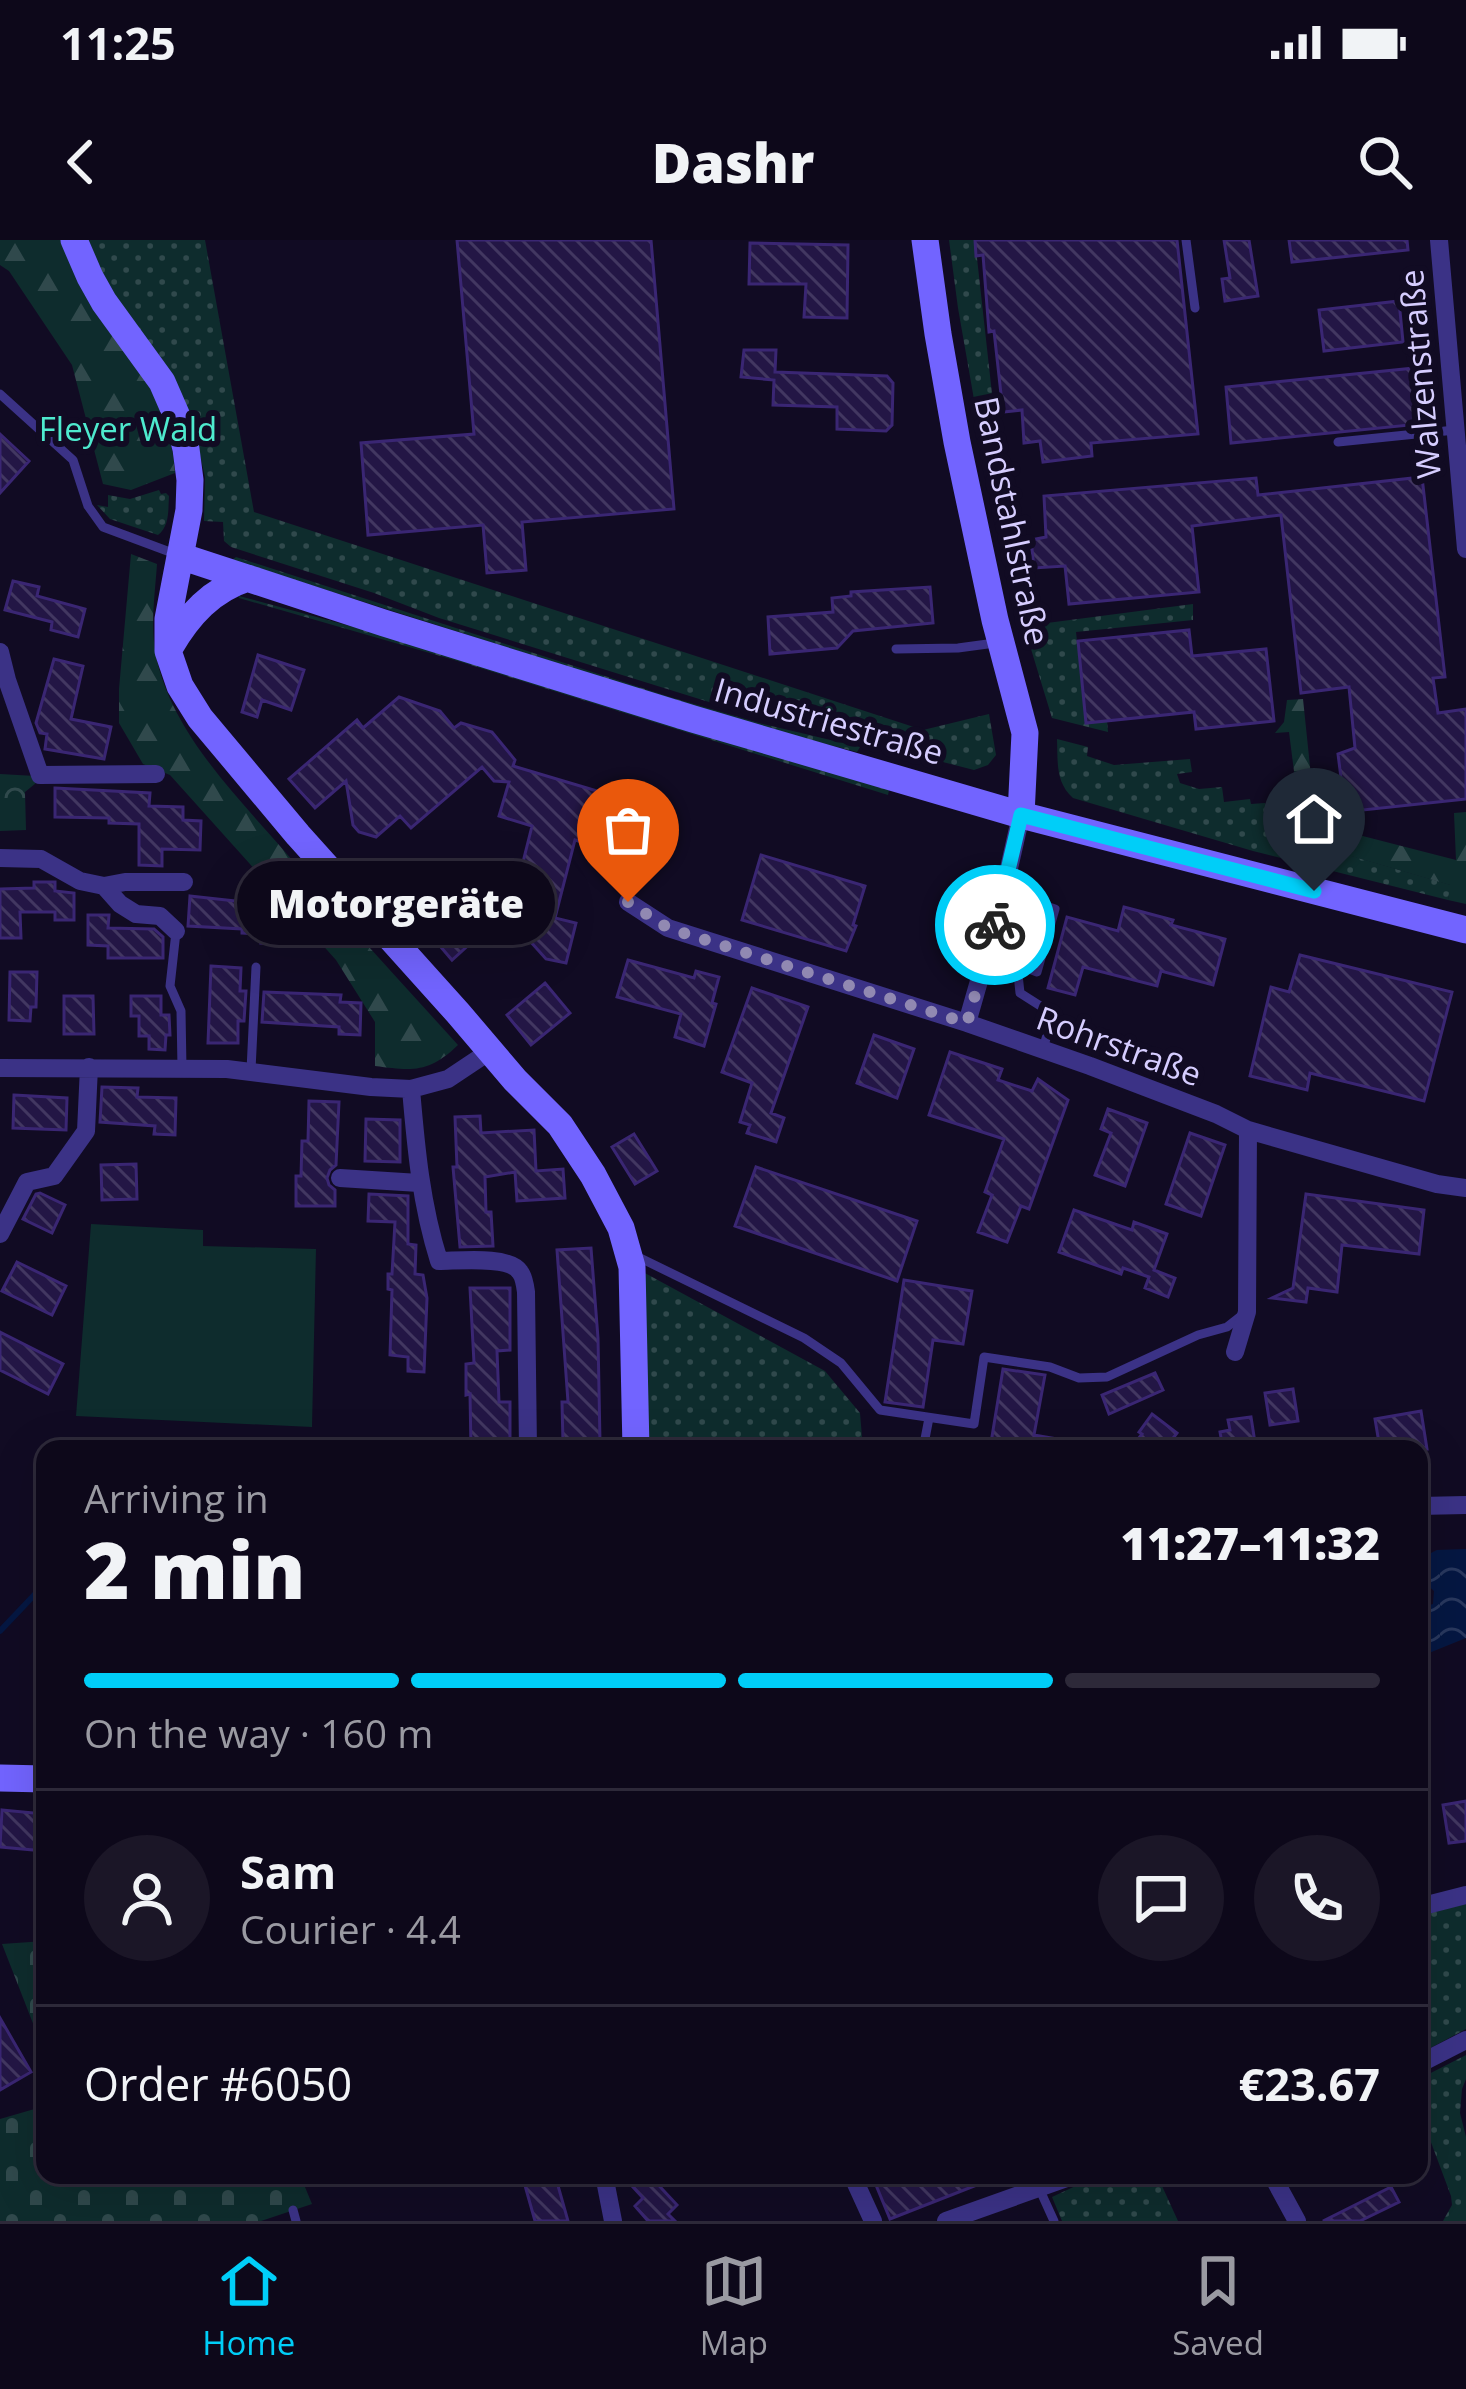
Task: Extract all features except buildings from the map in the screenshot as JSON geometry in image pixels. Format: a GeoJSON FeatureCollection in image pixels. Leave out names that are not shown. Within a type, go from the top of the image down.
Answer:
{"type":"FeatureCollection","features":[{"type":"Feature","properties":{"kind":"main road"},"geometry":{"type":"LineString","coordinates":[[74,240],[97,290],[162,382],[179,421],[190,480],[189,510],[168,619],[168,651],[180,686],[200,718],[327,868],[552,1116],[612,1208],[632,1268],[636,1440]]}},
{"type":"Feature","properties":{"kind":"main road","name":"Bandstahlstraße"},"geometry":{"type":"LineString","coordinates":[[925,240],[955,432],[1000,642],[1025,733],[1021,815]]}},
{"type":"Feature","properties":{"kind":"main road","name":"Industriestraße"},"geometry":{"type":"LineString","coordinates":[[180,556],[671,712],[1021,815],[1466,930]]}},
{"type":"Feature","properties":{"kind":"main road"},"geometry":{"type":"LineString","coordinates":[[168,651],[199,606],[248,578]]}},
{"type":"Feature","properties":{"kind":"main road"},"geometry":{"type":"LineString","coordinates":[[0,1778],[36,1779]]}},
{"type":"Feature","properties":{"kind":"street","name":"Walzenstraße"},"geometry":{"type":"LineString","coordinates":[[1438,240],[1466,549]]}},
{"type":"Feature","properties":{"kind":"street"},"geometry":{"type":"LineString","coordinates":[[0,652],[40,775],[156,775]]}},
{"type":"Feature","properties":{"kind":"street"},"geometry":{"type":"LineString","coordinates":[[967,1023],[1021,815]]}},
{"type":"Feature","properties":{"kind":"street"},"geometry":{"type":"LineString","coordinates":[[0,858],[40,859],[80,880],[104,886],[184,883]]}},
{"type":"Feature","properties":{"kind":"street"},"geometry":{"type":"LineString","coordinates":[[160,916],[162,882]]}},
{"type":"Feature","properties":{"kind":"street"},"geometry":{"type":"LineString","coordinates":[[104,886],[120,904],[136,914],[160,916],[176,931]]}},
{"type":"Feature","properties":{"kind":"street","name":"Rohrstraße"},"geometry":{"type":"LineString","coordinates":[[628,902],[668,928],[1043,1049],[1248,1130],[1466,1188]]}},
{"type":"Feature","properties":{"kind":"street"},"geometry":{"type":"LineString","coordinates":[[0,1067],[250,1070],[411,1089],[448,1079],[490,1051]]}},
{"type":"Feature","properties":{"kind":"street"},"geometry":{"type":"LineString","coordinates":[[0,1234],[27,1182],[54,1176],[86,1132],[89,1067]]}},
{"type":"Feature","properties":{"kind":"street"},"geometry":{"type":"LineString","coordinates":[[411,1089],[419,1183],[439,1261],[499,1261],[515,1265],[523,1275],[529,1440]]}},
{"type":"Feature","properties":{"kind":"street"},"geometry":{"type":"LineString","coordinates":[[1235,1352],[1247,1312],[1248,1130]]}},
{"type":"Feature","properties":{"kind":"street"},"geometry":{"type":"LineString","coordinates":[[340,1178],[419,1183]]}},
{"type":"Feature","properties":{"kind":"street"},"geometry":{"type":"LineString","coordinates":[[1428,1506],[1466,1505]]}},
{"type":"Feature","properties":{"kind":"street"},"geometry":{"type":"LineString","coordinates":[[1428,1905],[1466,1894]]}},
{"type":"Feature","properties":{"kind":"street"},"geometry":{"type":"LineString","coordinates":[[1428,2060],[1466,2040]]}},
{"type":"Feature","properties":{"kind":"street"},"geometry":{"type":"LineString","coordinates":[[606,2184],[613,2221]]}},
{"type":"Feature","properties":{"kind":"street"},"geometry":{"type":"LineString","coordinates":[[856,2184],[873,2221]]}},
{"type":"Feature","properties":{"kind":"street"},"geometry":{"type":"LineString","coordinates":[[946,2221],[1050,2184]]}},
{"type":"Feature","properties":{"kind":"street"},"geometry":{"type":"LineString","coordinates":[[1276,2184],[1297,2221]]}},
{"type":"Feature","properties":{"kind":"lane"},"geometry":{"type":"LineString","coordinates":[[1186,240],[1195,308]]}},
{"type":"Feature","properties":{"kind":"lane"},"geometry":{"type":"LineString","coordinates":[[0,394],[74,460],[88,506],[103,527],[180,556]]}},
{"type":"Feature","properties":{"kind":"lane"},"geometry":{"type":"LineString","coordinates":[[1338,442],[1455,430]]}},
{"type":"Feature","properties":{"kind":"lane"},"geometry":{"type":"LineString","coordinates":[[896,649],[1000,642]]}},
{"type":"Feature","properties":{"kind":"lane"},"geometry":{"type":"LineString","coordinates":[[988,953],[1037,972],[1055,909],[1004,892]]}},
{"type":"Feature","properties":{"kind":"lane"},"geometry":{"type":"LineString","coordinates":[[1037,903],[1018,965],[1020,993],[1053,1014],[1043,1049]]}},
{"type":"Feature","properties":{"kind":"lane"},"geometry":{"type":"LineString","coordinates":[[176,931],[170,986],[181,1011],[182,1068]]}},
{"type":"Feature","properties":{"kind":"lane"},"geometry":{"type":"LineString","coordinates":[[250,1070],[256,967]]}},
{"type":"Feature","properties":{"kind":"lane"},"geometry":{"type":"LineString","coordinates":[[629,1252],[804,1338],[841,1363],[880,1410],[974,1424],[984,1357],[1050,1366],[1079,1378],[1107,1378],[1198,1335],[1227,1328],[1247,1312]]}},
{"type":"Feature","properties":{"kind":"lane"},"geometry":{"type":"LineString","coordinates":[[925,1440],[929,1418]]}},
{"type":"Feature","properties":{"kind":"lane"},"geometry":{"type":"LineString","coordinates":[[1039,2188],[1054,2221]]}},
{"type":"Feature","properties":{"kind":"green space","name":"Fleyer Wald"},"geometry":{"type":"Polygon","coordinates":[[[0,240],[67,240],[150,383],[171,444],[175,473],[131,490],[103,484],[72,365],[9,271],[0,265],[0,240]]]}},
{"type":"Feature","properties":{"kind":"green space"},"geometry":{"type":"Polygon","coordinates":[[[82,240],[205,240],[254,512],[923,730],[989,714],[996,755],[988,765],[974,770],[709,702],[231,547],[224,541],[223,522],[204,521],[205,477],[193,424],[112,298],[82,240]]]}},
{"type":"Feature","properties":{"kind":"green space"},"geometry":{"type":"Polygon","coordinates":[[[949,240],[975,240],[1000,466],[986,468],[949,240]]]}},
{"type":"Feature","properties":{"kind":"green space"},"geometry":{"type":"Polygon","coordinates":[[[159,490],[169,496],[166,522],[158,535],[110,519],[97,505],[108,507],[108,495],[130,499],[159,490]]]}},
{"type":"Feature","properties":{"kind":"green space"},"geometry":{"type":"Polygon","coordinates":[[[131,554],[157,564],[156,656],[164,684],[191,737],[247,809],[458,1045],[438,1061],[410,1069],[375,1066],[375,1022],[336,960],[170,775],[143,764],[119,723],[131,554]]]}},
{"type":"Feature","properties":{"kind":"green space"},"geometry":{"type":"Polygon","coordinates":[[[236,557],[670,697],[860,747],[857,752],[745,723],[232,560],[236,557]]]}},
{"type":"Feature","properties":{"kind":"green space"},"geometry":{"type":"Polygon","coordinates":[[[239,596],[372,632],[889,790],[888,795],[461,662],[239,596]]]}},
{"type":"Feature","properties":{"kind":"green space"},"geometry":{"type":"Polygon","coordinates":[[[1193,604],[1193,620],[1076,632],[1086,722],[1107,720],[1108,732],[1052,718],[1024,626],[1193,604]]]}},
{"type":"Feature","properties":{"kind":"green space"},"geometry":{"type":"Polygon","coordinates":[[[1303,699],[1316,824],[1456,860],[1454,813],[1466,812],[1466,904],[1448,900],[1450,885],[1303,842],[1289,732],[1275,733],[1284,722],[1287,700],[1303,699]]]}},
{"type":"Feature","properties":{"kind":"green space"},"geometry":{"type":"Polygon","coordinates":[[[1057,739],[1088,747],[1087,756],[1114,765],[1190,759],[1192,772],[1177,774],[1180,783],[1199,789],[1222,787],[1224,802],[1250,799],[1251,804],[1265,803],[1267,818],[1298,815],[1304,842],[1451,885],[1448,900],[1253,851],[1073,798],[1060,778],[1057,739]]]}},
{"type":"Feature","properties":{"kind":"green space"},"geometry":{"type":"Polygon","coordinates":[[[0,774],[35,776],[36,783],[25,792],[26,830],[0,831],[0,774]]]}},
{"type":"Feature","properties":{"kind":"green space"},"geometry":{"type":"Polygon","coordinates":[[[91,1224],[203,1230],[203,1246],[316,1249],[312,1427],[76,1416],[91,1224]]]}},
{"type":"Feature","properties":{"kind":"green space"},"geometry":{"type":"Polygon","coordinates":[[[643,1272],[825,1371],[860,1413],[862,1440],[645,1440],[643,1272]]]}},
{"type":"Feature","properties":{"kind":"green space"},"geometry":{"type":"Polygon","coordinates":[[[1466,1903],[1466,2029],[1428,2049],[1428,1914],[1466,1903]]]}},
{"type":"Feature","properties":{"kind":"green space"},"geometry":{"type":"Polygon","coordinates":[[[36,1942],[36,2031],[2,1944],[36,1942]]]}},
{"type":"Feature","properties":{"kind":"green space"},"geometry":{"type":"Polygon","coordinates":[[[1466,2055],[1460,2113],[1466,2137],[1466,2221],[1443,2221],[1452,2205],[1428,2134],[1428,2074],[1466,2055]]]}},
{"type":"Feature","properties":{"kind":"green space"},"geometry":{"type":"Polygon","coordinates":[[[36,2109],[36,2184],[304,2184],[312,2204],[261,2221],[0,2221],[0,2119],[36,2109]]]}},
{"type":"Feature","properties":{"kind":"green space"},"geometry":{"type":"Polygon","coordinates":[[[1080,2184],[1161,2184],[1178,2221],[1062,2221],[1052,2197],[1080,2184]]]}},
{"type":"Feature","properties":{"kind":"water"},"geometry":{"type":"Polygon","coordinates":[[[1466,1549],[1466,1638],[1428,1653],[1428,1606],[1433,1604],[1434,1591],[1428,1584],[1428,1554],[1466,1549]]]}},
{"type":"Feature","properties":{"kind":"waterway"},"geometry":{"type":"LineString","coordinates":[[0,1631],[36,1593]]}},
{"type":"Feature","properties":{"kind":"way so far"},"geometry":{"type":"LineString","coordinates":[[628,902],[668,928],[967,1023],[995,925]]}},
{"type":"Feature","properties":{"kind":"place","name":"Motorgeräte"},"geometry":{"type":"Point","coordinates":[628,902]}},
{"type":"Feature","properties":{"kind":"route"},"geometry":{"type":"LineString","coordinates":[[995,925],[1021,815],[1314,891]]}}]}
